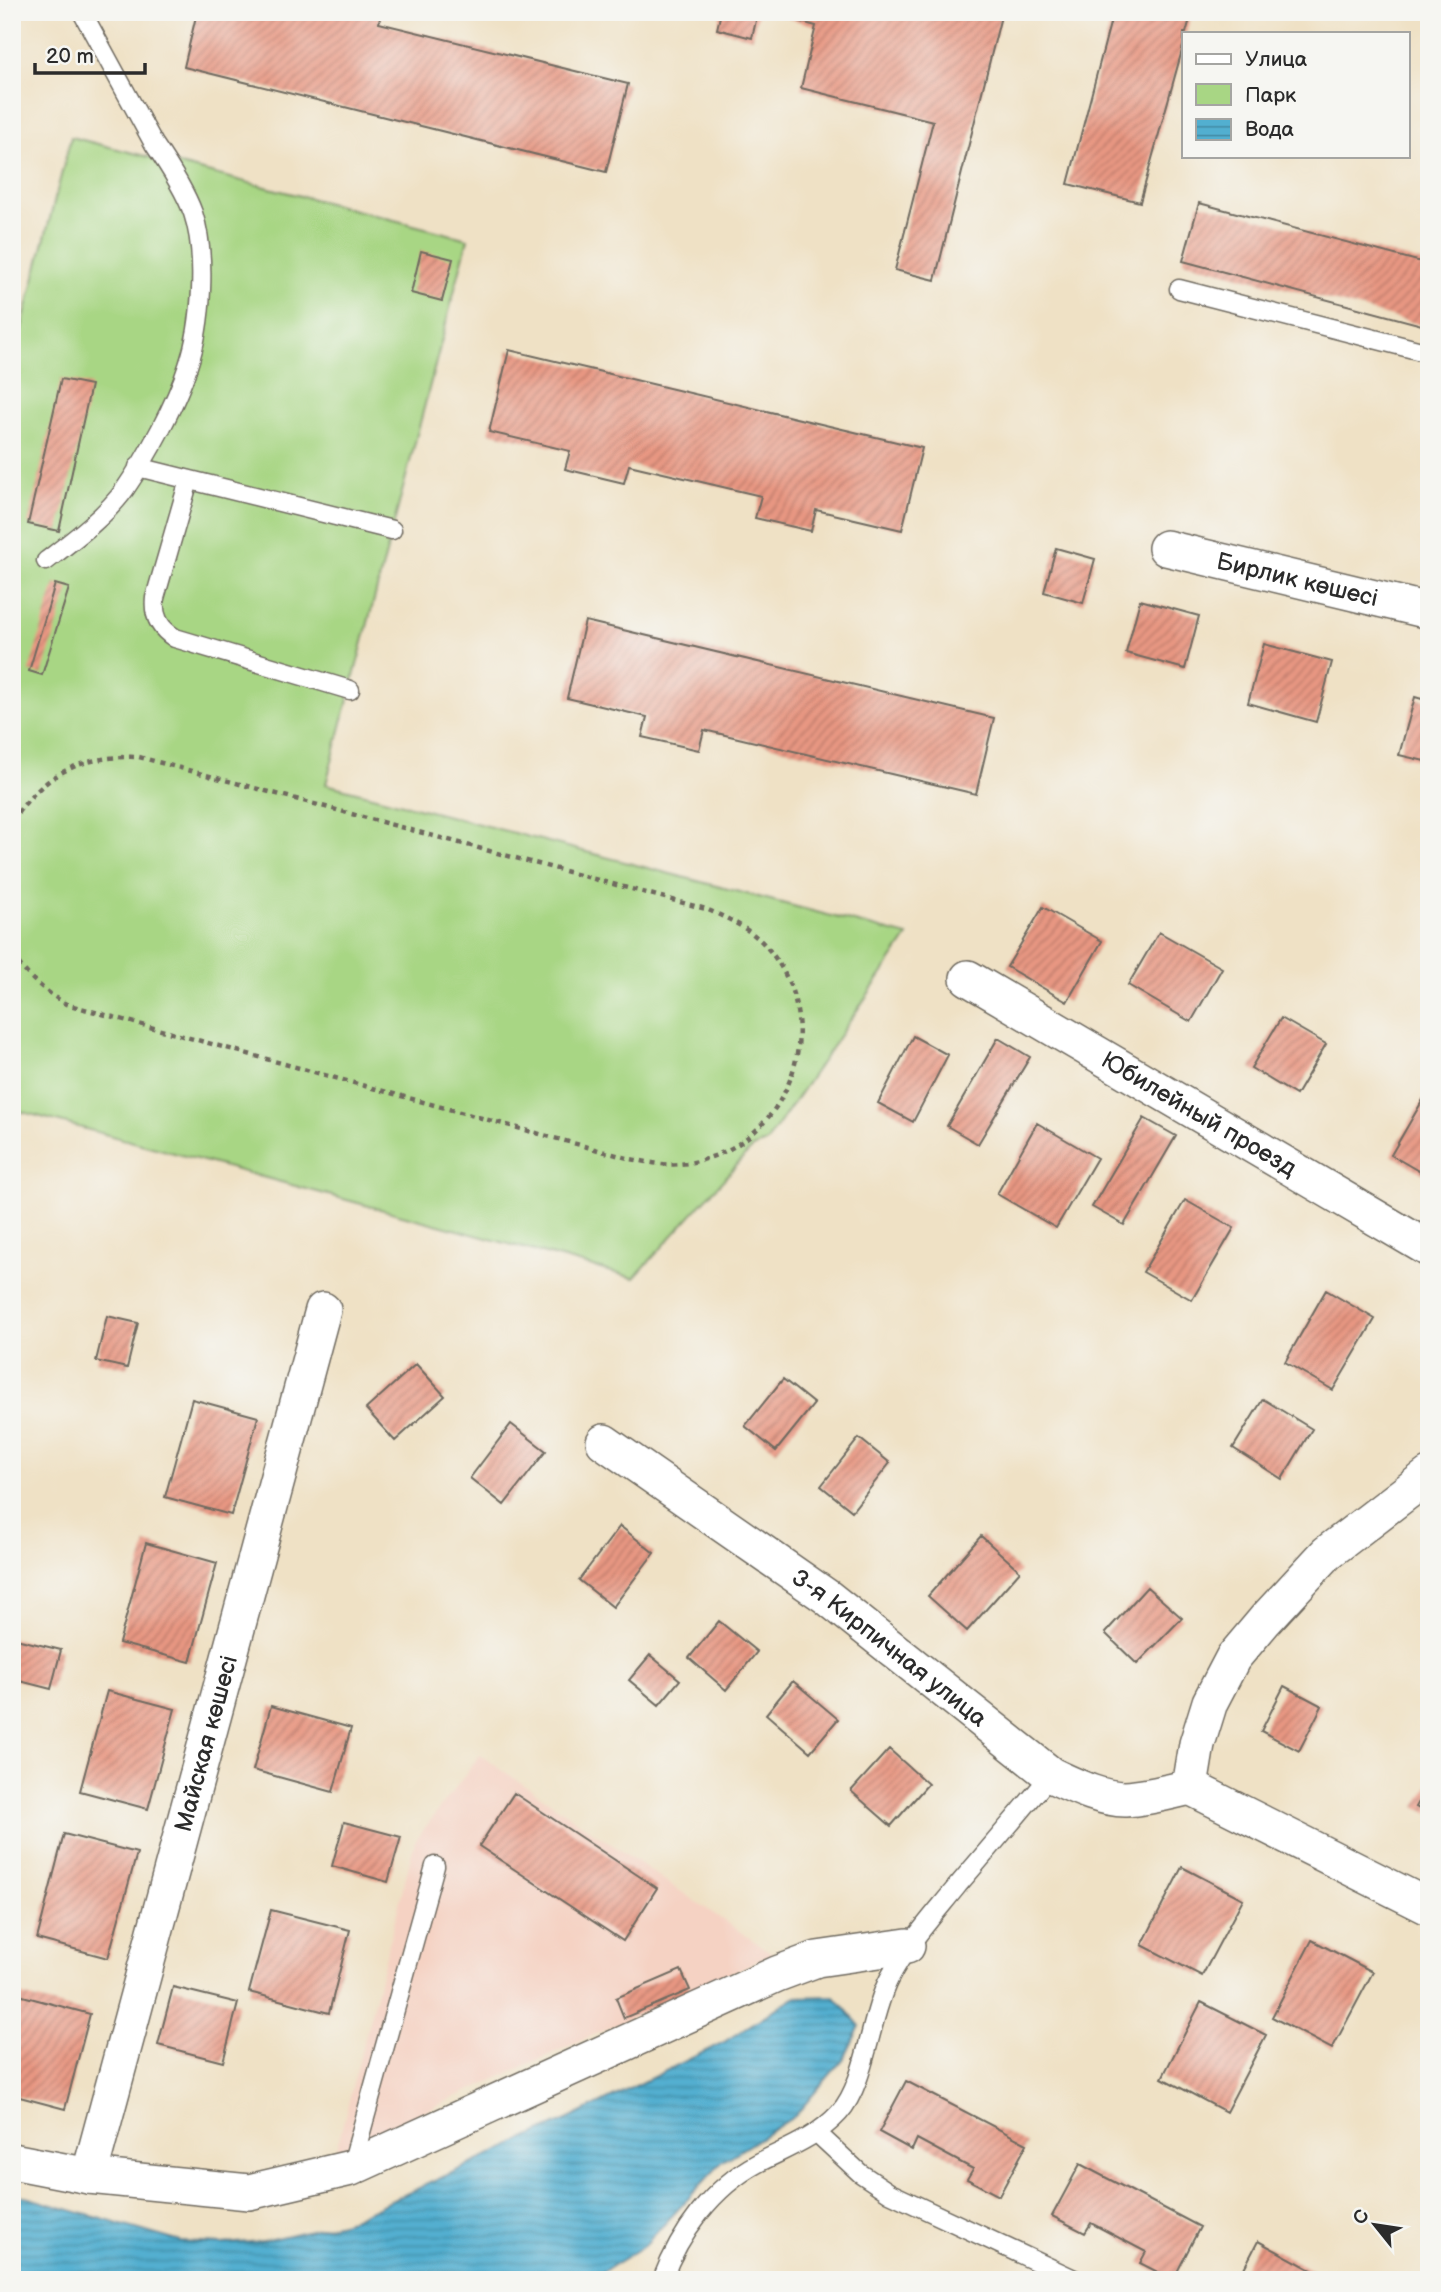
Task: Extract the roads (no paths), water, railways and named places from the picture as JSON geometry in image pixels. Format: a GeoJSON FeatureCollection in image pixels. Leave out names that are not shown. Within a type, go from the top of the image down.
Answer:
{"type":"FeatureCollection","features":[{"type":"Feature","properties":{"kind":"street","name":"Бирлик көшесі"},"geometry":{"type":"LineString","coordinates":[[1166,548],[1429,611]]}},
{"type":"Feature","properties":{"kind":"street","name":"Юбилейный проезд"},"geometry":{"type":"LineString","coordinates":[[968,978],[1429,1250]]}},
{"type":"Feature","properties":{"kind":"street","name":"Майская көшесі"},"geometry":{"type":"LineString","coordinates":[[89,2176],[323,1310]]}},
{"type":"Feature","properties":{"kind":"street","name":"3-я Кирпичная улица"},"geometry":{"type":"LineString","coordinates":[[604,1442],[827,1597],[1051,1775],[1088,1791],[1122,1799],[1190,1787]]}},
{"type":"Feature","properties":{"kind":"street"},"geometry":{"type":"LineString","coordinates":[[1429,1475],[1327,1553],[1233,1658],[1210,1702],[1197,1744],[1190,1787],[1429,1907]]}},
{"type":"Feature","properties":{"kind":"street"},"geometry":{"type":"LineString","coordinates":[[12,2161],[89,2176],[248,2192],[351,2168],[817,1959],[907,1946]]}},
{"type":"Feature","properties":{"kind":"lane"},"geometry":{"type":"LineString","coordinates":[[46,561],[86,529],[124,491],[165,420],[189,365],[198,316],[202,260],[193,213],[82,12]]}},
{"type":"Feature","properties":{"kind":"lane"},"geometry":{"type":"LineString","coordinates":[[1179,289],[1429,353]]}},
{"type":"Feature","properties":{"kind":"lane"},"geometry":{"type":"LineString","coordinates":[[138,467],[392,530]]}},
{"type":"Feature","properties":{"kind":"lane"},"geometry":{"type":"LineString","coordinates":[[189,480],[155,598],[154,610],[164,631],[175,638],[350,690]]}},
{"type":"Feature","properties":{"kind":"lane"},"geometry":{"type":"LineString","coordinates":[[662,2280],[682,2236],[730,2180],[818,2134],[841,2111],[856,2081],[887,1983],[907,1946],[1051,1775]]}},
{"type":"Feature","properties":{"kind":"lane"},"geometry":{"type":"LineString","coordinates":[[351,2168],[435,1866]]}},
{"type":"Feature","properties":{"kind":"lane"},"geometry":{"type":"LineString","coordinates":[[818,2134],[860,2173],[890,2193],[1076,2280]]}},
{"type":"Feature","properties":{"kind":"water"},"geometry":{"type":"Polygon","coordinates":[[[834,1996],[860,2026],[845,2057],[795,2116],[722,2162],[644,2246],[589,2280],[12,2280],[12,2193],[181,2242],[222,2244],[263,2241],[345,2222],[573,2117],[724,2042],[794,1997],[834,1996]]]}}]}
